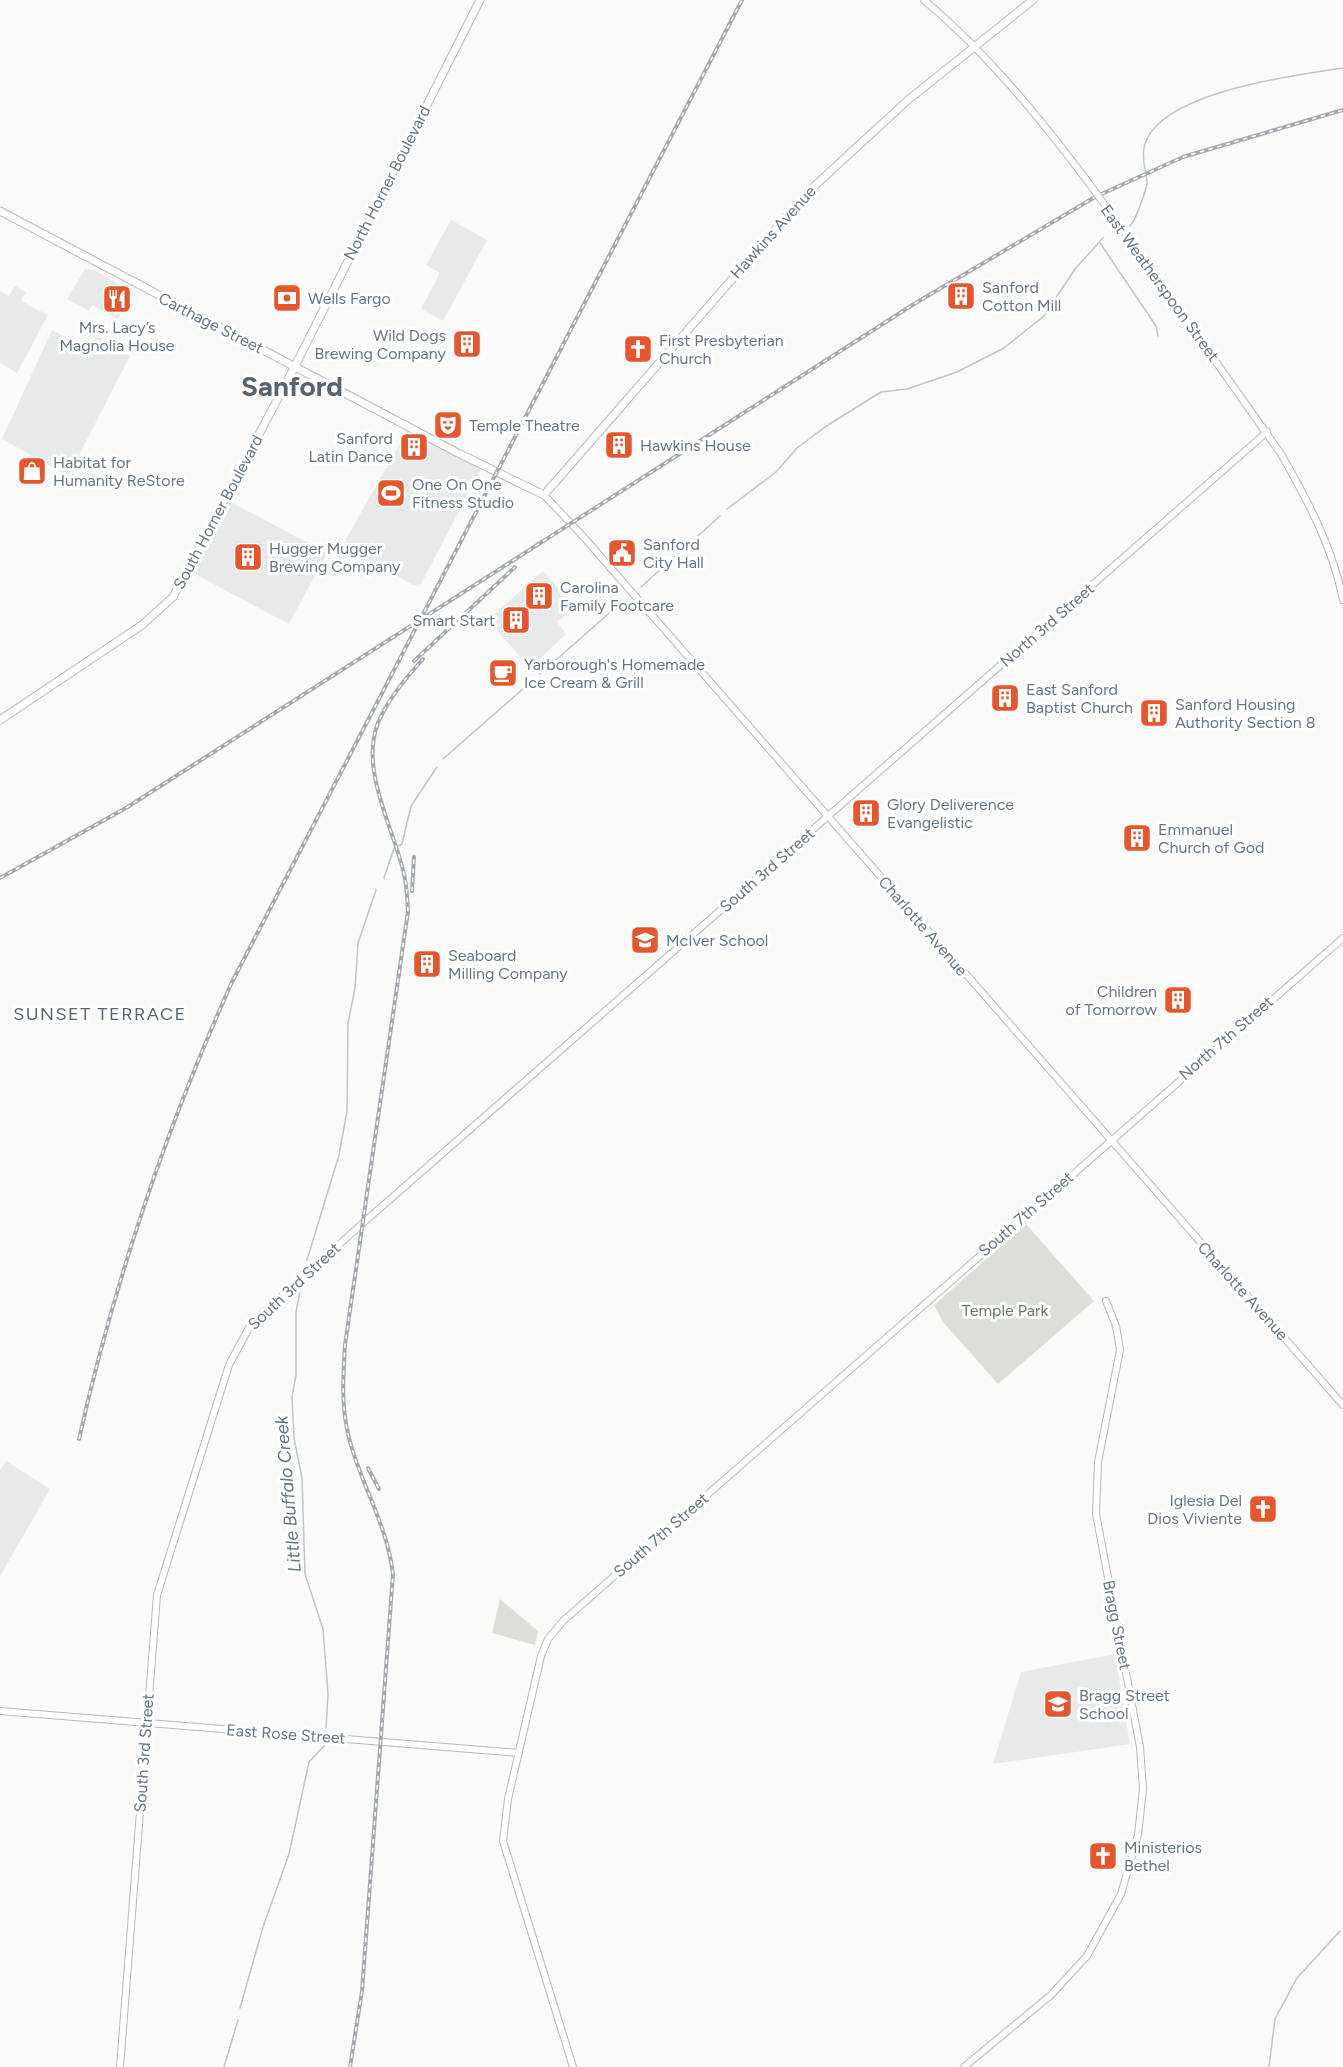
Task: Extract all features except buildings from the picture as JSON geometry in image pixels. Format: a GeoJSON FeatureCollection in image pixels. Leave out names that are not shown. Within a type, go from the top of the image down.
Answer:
{"type":"FeatureCollection","features":[{"type":"Feature","properties":{"kind":"main road","name":"North Horner Boulevard"},"geometry":{"type":"LineString","coordinates":[[295,366],[480,0]]}},
{"type":"Feature","properties":{"kind":"main road","name":"Hawkins Avenue"},"geometry":{"type":"LineString","coordinates":[[544,495],[809,191],[908,100],[1033,0]]}},
{"type":"Feature","properties":{"kind":"main road","name":"Carthage Street"},"geometry":{"type":"LineString","coordinates":[[0,211],[487,468]]}},
{"type":"Feature","properties":{"kind":"main road","name":"South Horner Boulevard"},"geometry":{"type":"LineString","coordinates":[[0,720],[149,620],[173,597],[295,366]]}},
{"type":"Feature","properties":{"kind":"main road","name":"Charlotte Avenue"},"geometry":{"type":"LineString","coordinates":[[487,468],[544,495]]}},
{"type":"Feature","properties":{"kind":"street","name":"East Weatherspoon Street"},"geometry":{"type":"LineString","coordinates":[[924,0],[974,47],[1037,116],[1110,212],[1267,432],[1313,514],[1330,555],[1343,600]]}},
{"type":"Feature","properties":{"kind":"street","name":"North 3rd Street"},"geometry":{"type":"LineString","coordinates":[[827,817],[1267,432]]}},
{"type":"Feature","properties":{"kind":"street","name":"Charlotte Avenue"},"geometry":{"type":"LineString","coordinates":[[544,495],[1343,1405]]}},
{"type":"Feature","properties":{"kind":"street","name":"South 3rd Street"},"geometry":{"type":"LineString","coordinates":[[120,2067],[157,1595],[161,1575],[228,1365],[251,1324],[363,1223],[827,817]]}},
{"type":"Feature","properties":{"kind":"street","name":"North 7th Street"},"geometry":{"type":"LineString","coordinates":[[1110,1140],[1343,938]]}},
{"type":"Feature","properties":{"kind":"street","name":"South 7th Street"},"geometry":{"type":"LineString","coordinates":[[573,2067],[503,1841],[504,1818],[541,1656],[548,1639],[563,1621],[1110,1140]]}},
{"type":"Feature","properties":{"kind":"street","name":"Bragg Street"},"geometry":{"type":"LineString","coordinates":[[964,2067],[1051,1995],[1087,1956],[1120,1898],[1138,1835],[1143,1789],[1140,1747],[1096,1514],[1098,1462],[1120,1350],[1116,1326],[1106,1301]]}},
{"type":"Feature","properties":{"kind":"street","name":"East Rose Street"},"geometry":{"type":"LineString","coordinates":[[0,1711],[519,1752]]}},
{"type":"Feature","properties":{"kind":"shaded area"},"geometry":{"type":"Polygon","coordinates":[[[451,220],[487,240],[443,321],[421,309],[440,273],[426,265],[451,220]]]}},
{"type":"Feature","properties":{"kind":"shaded area"},"geometry":{"type":"Polygon","coordinates":[[[85,269],[94,270],[133,292],[118,319],[92,305],[89,311],[67,299],[85,269]]]}},
{"type":"Feature","properties":{"kind":"shaded area"},"geometry":{"type":"Polygon","coordinates":[[[15,286],[26,292],[21,301],[48,315],[17,373],[0,363],[0,291],[9,296],[15,286]]]}},
{"type":"Feature","properties":{"kind":"shaded area"},"geometry":{"type":"Polygon","coordinates":[[[52,330],[88,349],[96,336],[130,356],[68,476],[2,439],[52,330]]]}},
{"type":"Feature","properties":{"kind":"shaded area"},"geometry":{"type":"Polygon","coordinates":[[[408,430],[481,469],[421,584],[414,585],[348,550],[346,539],[408,430]]]}},
{"type":"Feature","properties":{"kind":"shaded area"},"geometry":{"type":"Polygon","coordinates":[[[229,501],[327,553],[289,624],[193,573],[229,501]]]}},
{"type":"Feature","properties":{"kind":"shaded area"},"geometry":{"type":"Polygon","coordinates":[[[543,571],[575,607],[557,622],[566,634],[530,668],[488,620],[543,571]]]}},
{"type":"Feature","properties":{"kind":"shaded area"},"geometry":{"type":"Polygon","coordinates":[[[6,1461],[50,1489],[0,1576],[0,1470],[6,1461]]]}},
{"type":"Feature","properties":{"kind":"shaded area"},"geometry":{"type":"Polygon","coordinates":[[[1115,1654],[1130,1744],[993,1764],[1021,1672],[1115,1654]]]}},
{"type":"Feature","properties":{"kind":"green space","name":"Temple Park"},"geometry":{"type":"Polygon","coordinates":[[[1026,1224],[1094,1301],[998,1384],[943,1322],[934,1305],[1026,1224]]]}},
{"type":"Feature","properties":{"kind":"green space"},"geometry":{"type":"Polygon","coordinates":[[[500,1599],[538,1631],[535,1645],[492,1633],[500,1599]]]}},
{"type":"Feature","properties":{"kind":"waterway","name":"Little Buffalo Creek"},"geometry":{"type":"LineString","coordinates":[[1130,226],[1147,184],[1143,159],[1144,148],[1154,129],[1173,113],[1200,100],[1230,90],[1343,68]]}},
{"type":"Feature","properties":{"kind":"waterway","name":"Little Buffalo Creek"},"geometry":{"type":"LineString","coordinates":[[727,509],[776,472],[797,448],[828,425],[881,392],[907,389],[957,372],[1004,348],[1044,316],[1075,269],[1103,238]]}},
{"type":"Feature","properties":{"kind":"waterway"},"geometry":{"type":"LineString","coordinates":[[1100,243],[1156,326],[1158,336]]}},
{"type":"Feature","properties":{"kind":"waterway","name":"Little Buffalo Creek"},"geometry":{"type":"LineString","coordinates":[[641,587],[720,516]]}},
{"type":"Feature","properties":{"kind":"waterway","name":"Little Buffalo Creek"},"geometry":{"type":"LineString","coordinates":[[540,674],[623,601]]}},
{"type":"Feature","properties":{"kind":"waterway","name":"Little Buffalo Creek"},"geometry":{"type":"LineString","coordinates":[[443,759],[524,688]]}},
{"type":"Feature","properties":{"kind":"waterway","name":"Little Buffalo Creek"},"geometry":{"type":"LineString","coordinates":[[384,878],[394,848],[402,844],[411,806],[437,767]]}},
{"type":"Feature","properties":{"kind":"waterway","name":"Little Buffalo Creek"},"geometry":{"type":"LineString","coordinates":[[307,1260],[339,1155],[347,1111],[348,1023],[355,988],[358,943],[376,890]]}},
{"type":"Feature","properties":{"kind":"waterway","name":"Little Buffalo Creek"},"geometry":{"type":"LineString","coordinates":[[300,1292],[296,1312],[296,1375],[292,1397],[294,1438],[302,1478],[305,1574],[323,1629],[328,1694],[326,1728]]}},
{"type":"Feature","properties":{"kind":"waterway","name":"Little Buffalo Creek"},"geometry":{"type":"LineString","coordinates":[[240,2008],[263,1927],[289,1854],[309,1762],[325,1745]]}},
{"type":"Feature","properties":{"kind":"waterway"},"geometry":{"type":"LineString","coordinates":[[1269,2067],[1275,2019],[1297,1978],[1340,1931]]}},
{"type":"Feature","properties":{"kind":"waterway","name":"Little Buffalo Creek"},"geometry":{"type":"LineString","coordinates":[[224,2067],[238,2020]]}},
{"type":"Feature","properties":{"kind":"railway"},"geometry":{"type":"LineString","coordinates":[[79,1439],[109,1321],[144,1206],[185,1094],[232,982],[742,0]]}},
{"type":"Feature","properties":{"kind":"railway"},"geometry":{"type":"LineString","coordinates":[[0,878],[126,808],[914,304],[1095,197],[1183,157],[1343,110]]}},
{"type":"Feature","properties":{"kind":"railway"},"geometry":{"type":"LineString","coordinates":[[414,661],[515,567]]}},
{"type":"Feature","properties":{"kind":"railway"},"geometry":{"type":"LineString","coordinates":[[350,2067],[362,1991],[393,1574],[380,1521],[360,1472],[346,1426],[345,1345],[408,911],[404,875],[375,778],[373,741],[378,723],[392,697],[423,659]]}},
{"type":"Feature","properties":{"kind":"railway"},"geometry":{"type":"LineString","coordinates":[[412,891],[414,857]]}},
{"type":"Feature","properties":{"kind":"railway"},"geometry":{"type":"LineString","coordinates":[[368,1468],[379,1489]]}},
{"type":"Feature","properties":{"kind":"place","name":"Sanford Cotton Mill"},"geometry":{"type":"Point","coordinates":[961,296]}},
{"type":"Feature","properties":{"kind":"place","name":"Wells Fargo"},"geometry":{"type":"Point","coordinates":[287,298]}},
{"type":"Feature","properties":{"kind":"place","name":"Mrs. Lacy’s Magnolia House"},"geometry":{"type":"Point","coordinates":[117,299]}},
{"type":"Feature","properties":{"kind":"place","name":"Wild Dogs Brewing Company"},"geometry":{"type":"Point","coordinates":[467,344]}},
{"type":"Feature","properties":{"kind":"place","name":"First Presbyterian Church"},"geometry":{"type":"Point","coordinates":[638,349]}},
{"type":"Feature","properties":{"kind":"place","name":"Temple Theatre"},"geometry":{"type":"Point","coordinates":[448,425]}},
{"type":"Feature","properties":{"kind":"place","name":"Hawkins House"},"geometry":{"type":"Point","coordinates":[619,445]}},
{"type":"Feature","properties":{"kind":"place","name":"Sanford Latin Dance"},"geometry":{"type":"Point","coordinates":[414,447]}},
{"type":"Feature","properties":{"kind":"place","name":"Habitat for Humanity ReStore"},"geometry":{"type":"Point","coordinates":[32,471]}},
{"type":"Feature","properties":{"kind":"place","name":"One On One Fitness Studio"},"geometry":{"type":"Point","coordinates":[391,493]}},
{"type":"Feature","properties":{"kind":"place","name":"Sanford City Hall"},"geometry":{"type":"Point","coordinates":[622,553]}},
{"type":"Feature","properties":{"kind":"place","name":"Hugger Mugger Brewing Company"},"geometry":{"type":"Point","coordinates":[248,557]}},
{"type":"Feature","properties":{"kind":"place","name":"Carolina Family Footcare"},"geometry":{"type":"Point","coordinates":[539,596]}},
{"type":"Feature","properties":{"kind":"place","name":"Smart Start"},"geometry":{"type":"Point","coordinates":[516,620]}},
{"type":"Feature","properties":{"kind":"place","name":"Yarborough's Homemade Ice Cream & Grill"},"geometry":{"type":"Point","coordinates":[503,673]}},
{"type":"Feature","properties":{"kind":"place","name":"East Sanford Baptist Church"},"geometry":{"type":"Point","coordinates":[1005,698]}},
{"type":"Feature","properties":{"kind":"place","name":"Sanford Housing Authority Section 8"},"geometry":{"type":"Point","coordinates":[1154,713]}},
{"type":"Feature","properties":{"kind":"place","name":"Glory Deliverence Evangelistic"},"geometry":{"type":"Point","coordinates":[866,813]}},
{"type":"Feature","properties":{"kind":"place","name":"Emmanuel Church of God"},"geometry":{"type":"Point","coordinates":[1137,838]}},
{"type":"Feature","properties":{"kind":"place","name":"McIver School"},"geometry":{"type":"Point","coordinates":[645,940]}},
{"type":"Feature","properties":{"kind":"place","name":"Seaboard Milling Company"},"geometry":{"type":"Point","coordinates":[427,964]}},
{"type":"Feature","properties":{"kind":"place","name":"Children of Tomorrow"},"geometry":{"type":"Point","coordinates":[1178,1000]}},
{"type":"Feature","properties":{"kind":"place","name":"Iglesia Del Dios Viviente"},"geometry":{"type":"Point","coordinates":[1263,1509]}},
{"type":"Feature","properties":{"kind":"place","name":"Bragg Street School"},"geometry":{"type":"Point","coordinates":[1058,1704]}},
{"type":"Feature","properties":{"kind":"place","name":"Ministerios Bethel"},"geometry":{"type":"Point","coordinates":[1103,1856]}},
{"type":"Feature","properties":{"kind":"district","name":"Sanford"},"geometry":{"type":"Point","coordinates":[292,386]}},
{"type":"Feature","properties":{"kind":"district","name":"SUNSET TERRACE"},"geometry":{"type":"Point","coordinates":[100,1014]}}]}
